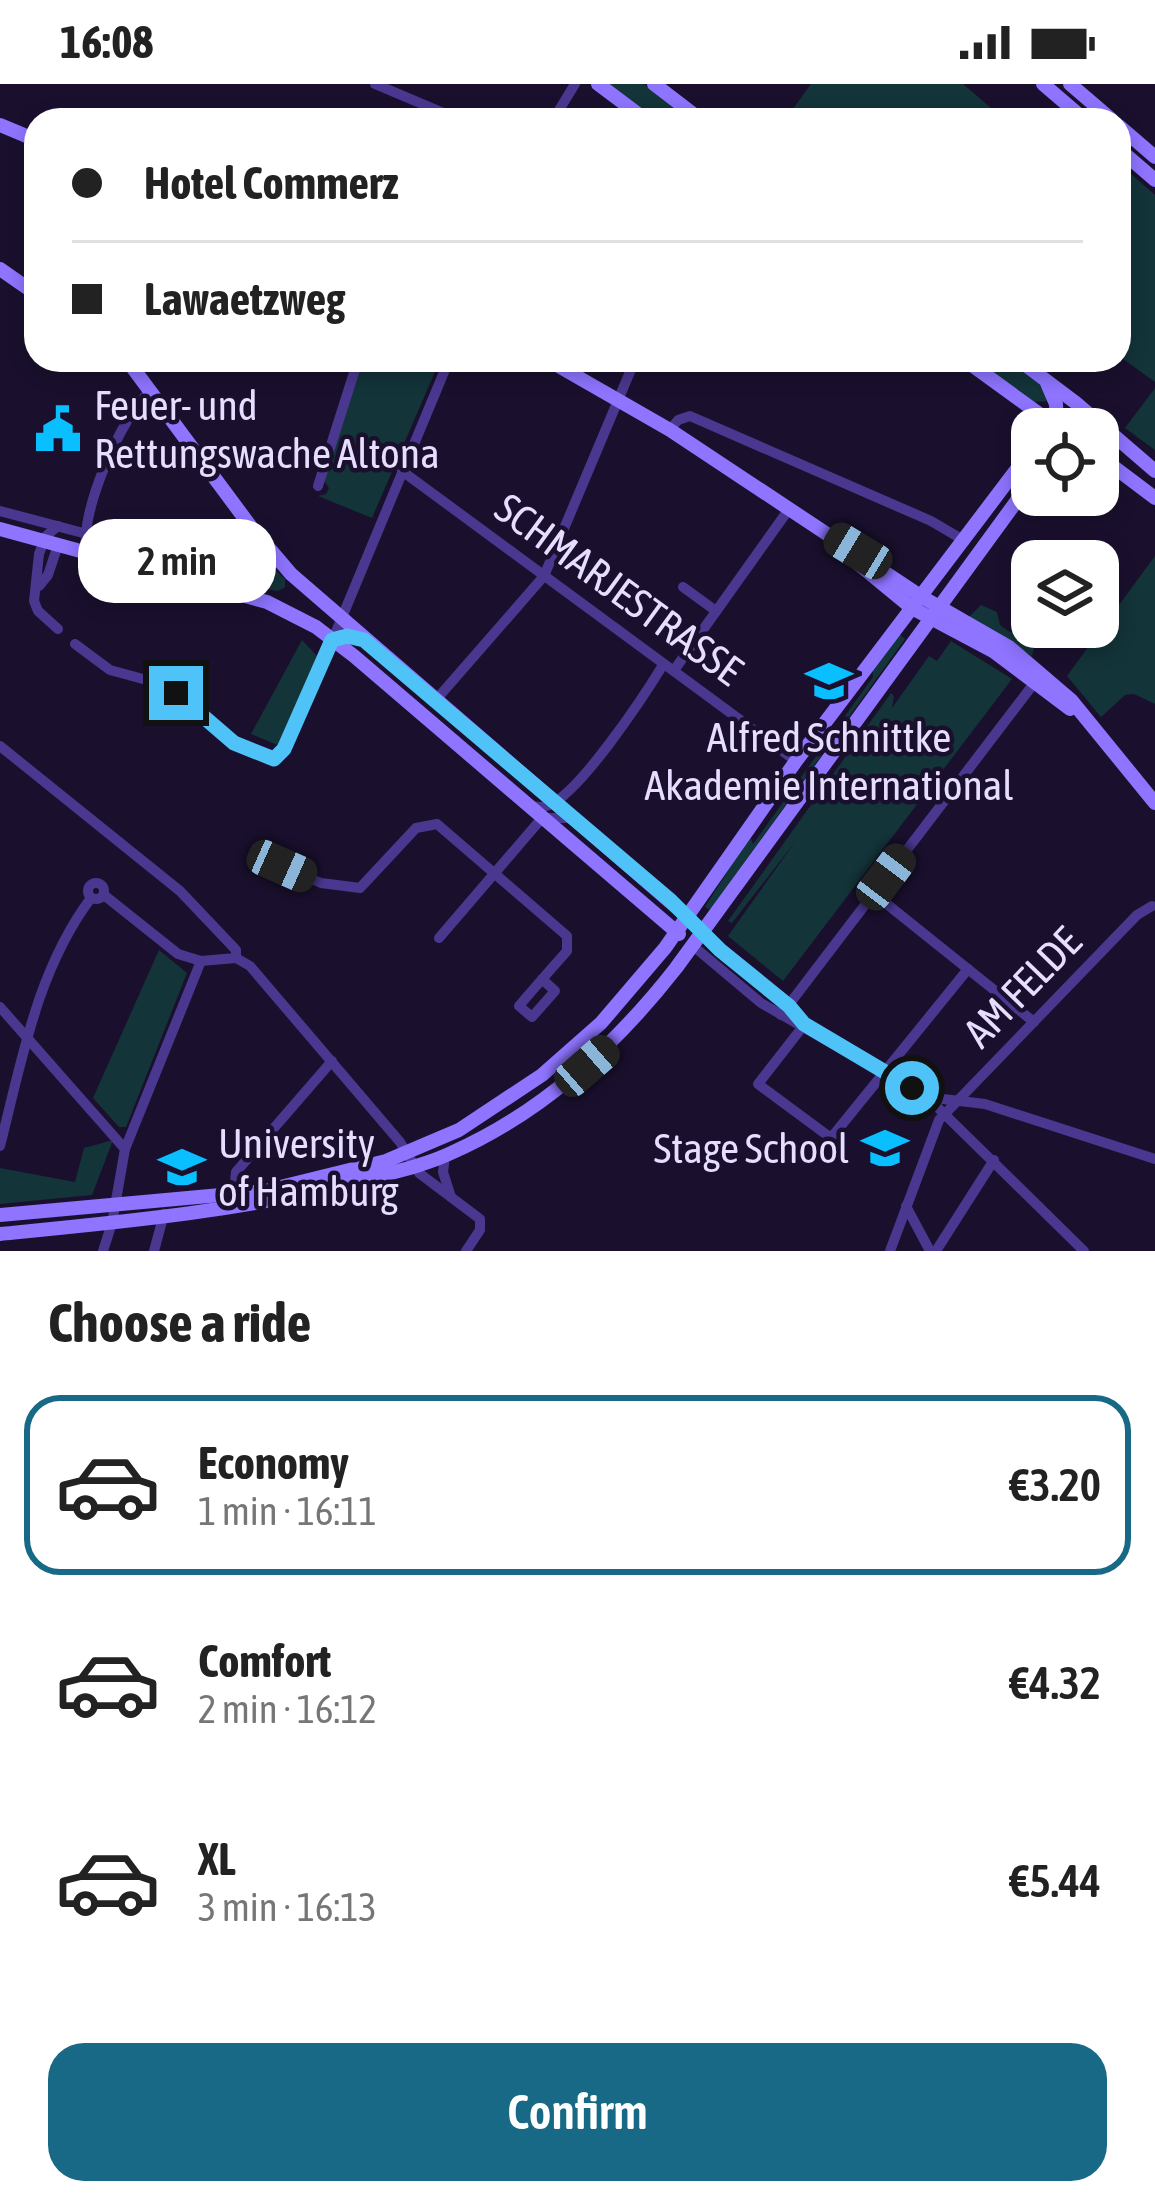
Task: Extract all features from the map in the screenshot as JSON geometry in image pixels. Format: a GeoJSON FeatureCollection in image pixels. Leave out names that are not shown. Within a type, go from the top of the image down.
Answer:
{"type":"FeatureCollection","features":[{"type":"Feature","properties":{"kind":"main road"},"geometry":{"type":"LineString","coordinates":[[598,84],[630,108]]}},
{"type":"Feature","properties":{"kind":"main road"},"geometry":{"type":"LineString","coordinates":[[654,84],[685,108]]}},
{"type":"Feature","properties":{"kind":"main road"},"geometry":{"type":"LineString","coordinates":[[1043,84],[1071,108]]}},
{"type":"Feature","properties":{"kind":"main road"},"geometry":{"type":"LineString","coordinates":[[1070,84],[1098,108]]}},
{"type":"Feature","properties":{"kind":"main road"},"geometry":{"type":"LineString","coordinates":[[1131,136],[1155,157]]}},
{"type":"Feature","properties":{"kind":"main road"},"geometry":{"type":"LineString","coordinates":[[1131,159],[1155,180]]}},
{"type":"Feature","properties":{"kind":"main road"},"geometry":{"type":"LineString","coordinates":[[137,372],[291,574],[687,916],[697,939]]}},
{"type":"Feature","properties":{"kind":"main road"},"geometry":{"type":"LineString","coordinates":[[569,372],[670,430],[934,613],[999,640],[1088,724],[1155,803]]}},
{"type":"Feature","properties":{"kind":"main road"},"geometry":{"type":"LineString","coordinates":[[981,372],[1030,408]]}},
{"type":"Feature","properties":{"kind":"main road"},"geometry":{"type":"LineString","coordinates":[[1035,372],[1078,408]]}},
{"type":"Feature","properties":{"kind":"main road"},"geometry":{"type":"LineString","coordinates":[[1046,380],[1054,408]]}},
{"type":"Feature","properties":{"kind":"main road"},"geometry":{"type":"LineString","coordinates":[[1119,442],[1155,471]]}},
{"type":"Feature","properties":{"kind":"main road"},"geometry":{"type":"LineString","coordinates":[[1119,470],[1151,493]]}},
{"type":"Feature","properties":{"kind":"main road"},"geometry":{"type":"LineString","coordinates":[[0,1215],[157,1201],[299,1197],[411,1160],[551,1067],[601,1023],[676,932],[796,761],[1011,478]]}},
{"type":"Feature","properties":{"kind":"main road"},"geometry":{"type":"LineString","coordinates":[[0,1234],[194,1214],[229,1199],[360,1167],[445,1156],[482,1138],[568,1082],[622,1033],[697,939],[1011,508]]}},
{"type":"Feature","properties":{"kind":"main road"},"geometry":{"type":"LineString","coordinates":[[0,530],[267,602],[306,621],[354,656],[676,932],[697,939]]}},
{"type":"Feature","properties":{"kind":"main road"},"geometry":{"type":"LineString","coordinates":[[267,602],[288,591],[291,574]]}},
{"type":"Feature","properties":{"kind":"main road"},"geometry":{"type":"LineString","coordinates":[[299,1197],[305,1187],[355,1174],[360,1167]]}},
{"type":"Feature","properties":{"kind":"street"},"geometry":{"type":"LineString","coordinates":[[375,84],[432,108]]}},
{"type":"Feature","properties":{"kind":"street"},"geometry":{"type":"LineString","coordinates":[[318,486],[354,372]]}},
{"type":"Feature","properties":{"kind":"street"},"geometry":{"type":"LineString","coordinates":[[75,644],[110,670],[166,685],[234,743],[274,759],[284,749],[332,640],[444,372]]}},
{"type":"Feature","properties":{"kind":"street"},"geometry":{"type":"LineString","coordinates":[[436,701],[544,576],[630,372]]}},
{"type":"Feature","properties":{"kind":"street"},"geometry":{"type":"LineString","coordinates":[[88,553],[84,532],[116,438],[152,391]]}},
{"type":"Feature","properties":{"kind":"street"},"geometry":{"type":"LineString","coordinates":[[670,430],[678,420],[690,416],[931,521],[965,541]]}},
{"type":"Feature","properties":{"kind":"street","name":"SCHMARJESTRASSE"},"geometry":{"type":"LineString","coordinates":[[402,471],[796,761]]}},
{"type":"Feature","properties":{"kind":"street"},"geometry":{"type":"LineString","coordinates":[[527,805],[554,803],[716,611],[789,509]]}},
{"type":"Feature","properties":{"kind":"street"},"geometry":{"type":"LineString","coordinates":[[0,512],[218,567],[250,550],[270,551]]}},
{"type":"Feature","properties":{"kind":"street"},"geometry":{"type":"LineString","coordinates":[[58,526],[36,572],[39,586],[34,607],[58,629]]}},
{"type":"Feature","properties":{"kind":"street"},"geometry":{"type":"LineString","coordinates":[[683,587],[716,611]]}},
{"type":"Feature","properties":{"kind":"street"},"geometry":{"type":"LineString","coordinates":[[332,640],[347,636],[364,640]]}},
{"type":"Feature","properties":{"kind":"street"},"geometry":{"type":"LineString","coordinates":[[320,666],[339,655],[354,656]]}},
{"type":"Feature","properties":{"kind":"street"},"geometry":{"type":"LineString","coordinates":[[785,1011],[1038,677]]}},
{"type":"Feature","properties":{"kind":"street"},"geometry":{"type":"LineString","coordinates":[[0,746],[180,891],[236,950],[236,958]]}},
{"type":"Feature","properties":{"kind":"street"},"geometry":{"type":"LineString","coordinates":[[440,938],[542,818],[570,818]]}},
{"type":"Feature","properties":{"kind":"street"},"geometry":{"type":"LineString","coordinates":[[282,866],[321,883],[360,888],[416,828],[432,823],[445,829],[567,936],[567,951],[542,979]]}},
{"type":"Feature","properties":{"kind":"street"},"geometry":{"type":"LineString","coordinates":[[873,893],[1034,1022]]}},
{"type":"Feature","properties":{"kind":"street"},"geometry":{"type":"LineString","coordinates":[[0,1146],[27,1037],[52,962],[97,896],[178,954],[201,961],[236,958],[250,966],[411,1160],[480,1220],[480,1230],[466,1251]]}},
{"type":"Feature","properties":{"kind":"street","name":"AM FELDE"},"geometry":{"type":"LineString","coordinates":[[890,1251],[936,1126],[1137,915],[1154,907]]}},
{"type":"Feature","properties":{"kind":"street"},"geometry":{"type":"LineString","coordinates":[[697,939],[785,1011],[946,1113],[1084,1251]]}},
{"type":"Feature","properties":{"kind":"street"},"geometry":{"type":"LineString","coordinates":[[103,1251],[125,1149],[201,961]]}},
{"type":"Feature","properties":{"kind":"street"},"geometry":{"type":"LineString","coordinates":[[804,1024],[758,1084],[831,1138],[968,969]]}},
{"type":"Feature","properties":{"kind":"street"},"geometry":{"type":"LineString","coordinates":[[0,1007],[125,1149]]}},
{"type":"Feature","properties":{"kind":"street"},"geometry":{"type":"LineString","coordinates":[[229,1199],[236,1172],[332,1061]]}},
{"type":"Feature","properties":{"kind":"street"},"geometry":{"type":"LineString","coordinates":[[926,1097],[1046,1122],[1155,1159]]}},
{"type":"Feature","properties":{"kind":"street"},"geometry":{"type":"LineString","coordinates":[[445,1156],[443,1169],[451,1197]]}},
{"type":"Feature","properties":{"kind":"street"},"geometry":{"type":"LineString","coordinates":[[907,1206],[933,1251],[994,1160]]}},
{"type":"Feature","properties":{"kind":"street"},"geometry":{"type":"LineString","coordinates":[[154,1251],[164,1219],[157,1201]]}},
{"type":"Feature","properties":{"kind":"green space"},"geometry":{"type":"Polygon","coordinates":[[[607,84],[644,84],[676,108],[639,108],[607,84]]]}},
{"type":"Feature","properties":{"kind":"green space"},"geometry":{"type":"Polygon","coordinates":[[[811,84],[963,84],[991,108],[794,108],[811,84]]]}},
{"type":"Feature","properties":{"kind":"green space"},"geometry":{"type":"Polygon","coordinates":[[[1131,174],[1155,195],[1155,382],[1131,365],[1131,174]]]}},
{"type":"Feature","properties":{"kind":"green space"},"geometry":{"type":"Polygon","coordinates":[[[359,372],[435,372],[372,518],[318,496],[329,488],[323,479],[359,372]]]}},
{"type":"Feature","properties":{"kind":"green space"},"geometry":{"type":"Polygon","coordinates":[[[989,372],[1027,372],[1052,401],[1032,402],[989,372]]]}},
{"type":"Feature","properties":{"kind":"green space"},"geometry":{"type":"Polygon","coordinates":[[[1155,388],[1155,450],[1125,428],[1155,388]]]}},
{"type":"Feature","properties":{"kind":"green space"},"geometry":{"type":"Polygon","coordinates":[[[1155,556],[1155,704],[1125,695],[1101,717],[1067,676],[1088,648],[1119,648],[1119,605],[1155,556]]]}},
{"type":"Feature","properties":{"kind":"green space"},"geometry":{"type":"Polygon","coordinates":[[[255,557],[285,579],[285,587],[278,591],[201,579],[147,564],[164,562],[216,571],[255,557]]]}},
{"type":"Feature","properties":{"kind":"green space"},"geometry":{"type":"Polygon","coordinates":[[[981,605],[997,612],[1000,625],[1011,632],[1011,643],[969,617],[981,605]]]}},
{"type":"Feature","properties":{"kind":"green space"},"geometry":{"type":"Polygon","coordinates":[[[898,633],[905,639],[710,910],[705,907],[750,836],[753,844],[873,677],[872,667],[898,633]]]}},
{"type":"Feature","properties":{"kind":"green space"},"geometry":{"type":"Polygon","coordinates":[[[302,640],[317,656],[280,746],[251,734],[302,640]]]}},
{"type":"Feature","properties":{"kind":"green space"},"geometry":{"type":"Polygon","coordinates":[[[951,641],[1012,679],[783,981],[728,936],[795,842],[732,923],[728,921],[891,693],[892,708],[929,656],[937,661],[951,641]]]}},
{"type":"Feature","properties":{"kind":"green space"},"geometry":{"type":"Polygon","coordinates":[[[159,950],[187,973],[126,1127],[119,1127],[93,1098],[159,950]]]}},
{"type":"Feature","properties":{"kind":"green space"},"geometry":{"type":"Polygon","coordinates":[[[113,1140],[92,1195],[0,1204],[0,1168],[75,1182],[84,1148],[113,1140]]]}},
{"type":"Feature","properties":{"kind":"place","name":"Feuer- und Rettungswache Altona"},"geometry":{"type":"Point","coordinates":[58,429]}},
{"type":"Feature","properties":{"kind":"place","name":"Alfred Schnittke Akademie International"},"geometry":{"type":"Point","coordinates":[829,681]}},
{"type":"Feature","properties":{"kind":"place","name":"Stage School"},"geometry":{"type":"Point","coordinates":[885,1148]}},
{"type":"Feature","properties":{"kind":"place","name":"University of Hamburg"},"geometry":{"type":"Point","coordinates":[182,1167]}},
{"type":"Feature","properties":{"kind":"route"},"geometry":{"type":"LineString","coordinates":[[176,693],[234,743],[274,759],[284,749],[332,640],[347,636],[364,640],[671,901],[804,1024],[912,1088]]}}]}
